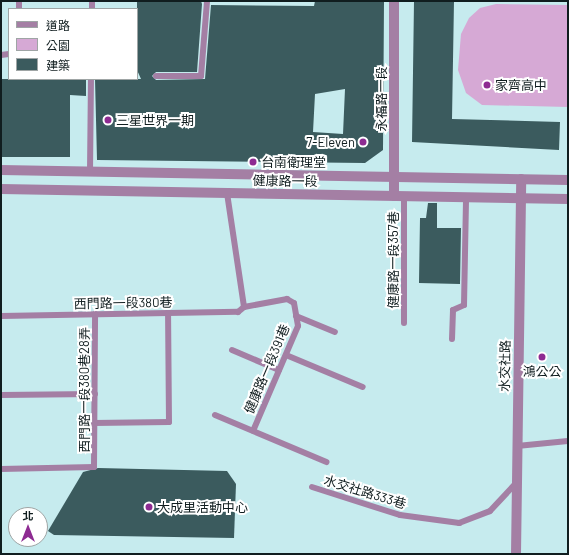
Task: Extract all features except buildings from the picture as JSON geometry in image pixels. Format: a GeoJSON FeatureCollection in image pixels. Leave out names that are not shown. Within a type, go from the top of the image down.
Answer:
{"type":"FeatureCollection","features":[{"type":"Feature","properties":{"kind":"street","name":"永福路一段"},"geometry":{"type":"LineString","coordinates":[[394,1],[394,177],[399,196]]}},
{"type":"Feature","properties":{"kind":"street","name":"健康路一段"},"geometry":{"type":"LineString","coordinates":[[1,170],[568,180]]}},
{"type":"Feature","properties":{"kind":"street","name":"水交社路"},"geometry":{"type":"LineString","coordinates":[[516,554],[521,179]]}},
{"type":"Feature","properties":{"kind":"street","name":"健康路一段"},"geometry":{"type":"LineString","coordinates":[[1,189],[568,199]]}},
{"type":"Feature","properties":{"kind":"lane"},"geometry":{"type":"LineString","coordinates":[[156,76],[202,76],[207,1]]}},
{"type":"Feature","properties":{"kind":"lane"},"geometry":{"type":"LineString","coordinates":[[90,172],[91,80]]}},
{"type":"Feature","properties":{"kind":"lane"},"geometry":{"type":"LineString","coordinates":[[227,193],[244,307]]}},
{"type":"Feature","properties":{"kind":"lane","name":"健康路一段357巷"},"geometry":{"type":"LineString","coordinates":[[399,196],[404,323]]}},
{"type":"Feature","properties":{"kind":"lane"},"geometry":{"type":"LineString","coordinates":[[452,339],[453,310],[464,305],[466,197]]}},
{"type":"Feature","properties":{"kind":"lane","name":"健康路一段391巷"},"geometry":{"type":"LineString","coordinates":[[244,307],[287,299],[294,303],[298,326],[253,431]]}},
{"type":"Feature","properties":{"kind":"lane","name":"西門路一段380巷"},"geometry":{"type":"LineString","coordinates":[[1,316],[238,312],[244,307]]}},
{"type":"Feature","properties":{"kind":"lane"},"geometry":{"type":"LineString","coordinates":[[94,423],[169,422],[168,313]]}},
{"type":"Feature","properties":{"kind":"lane","name":"西門路一段380巷28弄"},"geometry":{"type":"LineString","coordinates":[[1,469],[94,466],[95,314]]}},
{"type":"Feature","properties":{"kind":"lane","name":"健康路一段391巷"},"geometry":{"type":"LineString","coordinates":[[296,316],[335,332]]}},
{"type":"Feature","properties":{"kind":"lane"},"geometry":{"type":"LineString","coordinates":[[232,350],[279,370]]}},
{"type":"Feature","properties":{"kind":"lane"},"geometry":{"type":"LineString","coordinates":[[286,355],[363,387]]}},
{"type":"Feature","properties":{"kind":"lane"},"geometry":{"type":"LineString","coordinates":[[1,395],[95,394]]}},
{"type":"Feature","properties":{"kind":"lane"},"geometry":{"type":"LineString","coordinates":[[216,415],[326,462]]}},
{"type":"Feature","properties":{"kind":"lane"},"geometry":{"type":"LineString","coordinates":[[517,446],[568,441]]}},
{"type":"Feature","properties":{"kind":"lane","name":"水交社路333巷"},"geometry":{"type":"LineString","coordinates":[[312,487],[400,515],[460,523],[490,511],[516,482]]}},
{"type":"Feature","properties":{"kind":"green space"},"geometry":{"type":"Polygon","coordinates":[[[496,4],[568,5],[568,107],[482,105],[466,93],[458,70],[461,34],[469,18],[480,8],[496,4]]]}},
{"type":"Feature","properties":{"kind":"place","name":"家齊高中"},"geometry":{"type":"Point","coordinates":[487,85]}},
{"type":"Feature","properties":{"kind":"place","name":"三星世界一期"},"geometry":{"type":"Point","coordinates":[108,120]}},
{"type":"Feature","properties":{"kind":"place","name":"7-Eleven"},"geometry":{"type":"Point","coordinates":[363,142]}},
{"type":"Feature","properties":{"kind":"place","name":"台南衛理堂"},"geometry":{"type":"Point","coordinates":[253,162]}},
{"type":"Feature","properties":{"kind":"place","name":"鴻公公"},"geometry":{"type":"Point","coordinates":[542,357]}},
{"type":"Feature","properties":{"kind":"place","name":"大成里活動中心"},"geometry":{"type":"Point","coordinates":[149,507]}}]}
